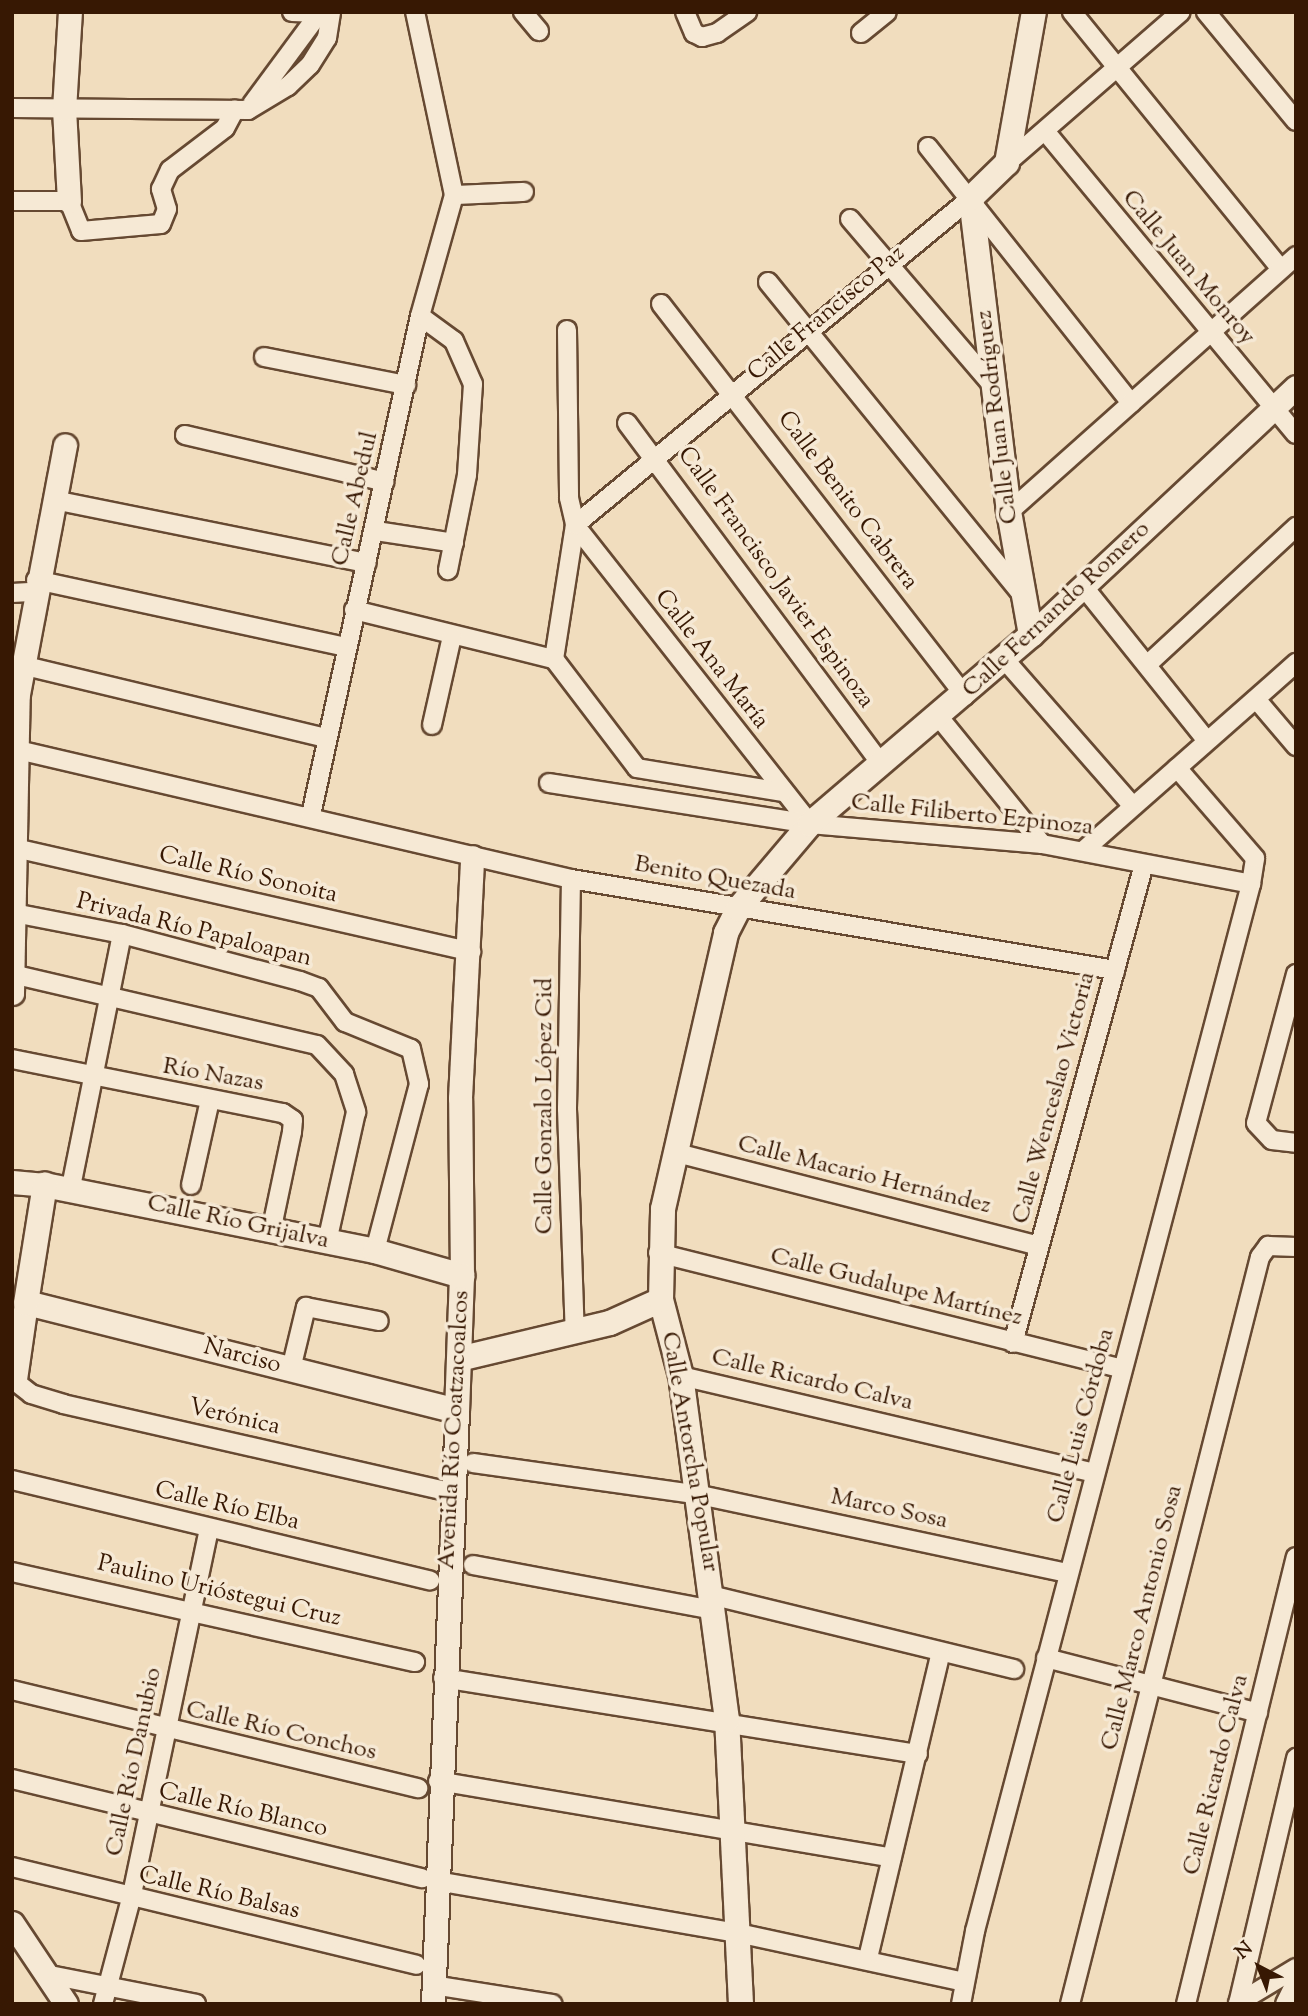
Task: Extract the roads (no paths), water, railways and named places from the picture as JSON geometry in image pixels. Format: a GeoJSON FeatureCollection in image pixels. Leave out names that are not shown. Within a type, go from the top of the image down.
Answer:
{"type":"FeatureCollection","features":[{"type":"Feature","properties":{"kind":"main road"},"geometry":{"type":"LineString","coordinates":[[1007,163],[1034,12]]}},
{"type":"Feature","properties":{"kind":"main road","name":"Calle Francisco Paz"},"geometry":{"type":"LineString","coordinates":[[971,198],[1007,163]]}},
{"type":"Feature","properties":{"kind":"main road","name":"Calle Juan Rodríguez"},"geometry":{"type":"LineString","coordinates":[[971,198],[997,390],[1009,512],[1031,635]]}},
{"type":"Feature","properties":{"kind":"main road","name":"Calle Fernando Romero"},"geometry":{"type":"LineString","coordinates":[[738,909],[810,824],[965,696],[1031,635]]}},
{"type":"Feature","properties":{"kind":"main road","name":"Calle Antorcha Popular"},"geometry":{"type":"LineString","coordinates":[[738,909],[726,933],[677,1153],[658,1253],[662,1300],[681,1376],[699,1495],[727,1720],[736,1829],[741,2004]]}},
{"type":"Feature","properties":{"kind":"main road"},"geometry":{"type":"LineString","coordinates":[[26,1303],[21,1276],[45,1185]]}},
{"type":"Feature","properties":{"kind":"main road","name":"Calle Río Grijalva"},"geometry":{"type":"LineString","coordinates":[[45,1185],[71,1187],[375,1251],[462,1276]]}},
{"type":"Feature","properties":{"kind":"main road","name":"Avenida Río Coatzacoalcos"},"geometry":{"type":"LineString","coordinates":[[457,1411],[463,1358],[462,1276]]}},
{"type":"Feature","properties":{"kind":"main road"},"geometry":{"type":"LineString","coordinates":[[463,1358],[576,1333],[662,1300]]}},
{"type":"Feature","properties":{"kind":"main road","name":"Narciso"},"geometry":{"type":"LineString","coordinates":[[26,1303],[457,1411]]}},
{"type":"Feature","properties":{"kind":"street"},"geometry":{"type":"LineString","coordinates":[[70,12],[64,109],[69,201],[81,231],[162,224],[167,209],[160,189],[170,170],[225,128],[320,12]]}},
{"type":"Feature","properties":{"kind":"street"},"geometry":{"type":"LineString","coordinates":[[292,12],[320,12]]}},
{"type":"Feature","properties":{"kind":"street"},"geometry":{"type":"LineString","coordinates":[[12,108],[242,109],[288,86],[310,65],[327,37],[331,12]]}},
{"type":"Feature","properties":{"kind":"street"},"geometry":{"type":"LineString","coordinates":[[415,12],[454,195],[524,192]]}},
{"type":"Feature","properties":{"kind":"street"},"geometry":{"type":"LineString","coordinates":[[523,12],[539,31]]}},
{"type":"Feature","properties":{"kind":"street"},"geometry":{"type":"LineString","coordinates":[[685,12],[694,33],[717,33],[747,12]]}},
{"type":"Feature","properties":{"kind":"street"},"geometry":{"type":"LineString","coordinates":[[860,33],[887,12]]}},
{"type":"Feature","properties":{"kind":"street"},"geometry":{"type":"LineString","coordinates":[[1072,12],[1281,269]]}},
{"type":"Feature","properties":{"kind":"street","name":"Calle Francisco Paz"},"geometry":{"type":"LineString","coordinates":[[1007,163],[1181,12]]}},
{"type":"Feature","properties":{"kind":"street"},"geometry":{"type":"LineString","coordinates":[[1206,12],[1296,121]]}},
{"type":"Feature","properties":{"kind":"street","name":"Calle Juan Monroy"},"geometry":{"type":"LineString","coordinates":[[1045,131],[1209,333],[1296,434]]}},
{"type":"Feature","properties":{"kind":"street"},"geometry":{"type":"LineString","coordinates":[[928,147],[1131,403]]}},
{"type":"Feature","properties":{"kind":"street","name":"Calle Abedul"},"geometry":{"type":"LineString","coordinates":[[311,815],[324,738],[376,531],[420,316],[454,195]]}},
{"type":"Feature","properties":{"kind":"street","name":"Calle Francisco Paz"},"geometry":{"type":"LineString","coordinates":[[575,525],[657,460],[808,328],[971,198]]}},
{"type":"Feature","properties":{"kind":"street"},"geometry":{"type":"LineString","coordinates":[[12,201],[69,201]]}},
{"type":"Feature","properties":{"kind":"street"},"geometry":{"type":"LineString","coordinates":[[850,219],[997,390]]}},
{"type":"Feature","properties":{"kind":"street"},"geometry":{"type":"LineString","coordinates":[[1009,512],[1296,256]]}},
{"type":"Feature","properties":{"kind":"street"},"geometry":{"type":"LineString","coordinates":[[768,282],[1023,596]]}},
{"type":"Feature","properties":{"kind":"street","name":"Calle Benito Cabrera"},"geometry":{"type":"LineString","coordinates":[[661,304],[734,392],[965,696]]}},
{"type":"Feature","properties":{"kind":"street"},"geometry":{"type":"LineString","coordinates":[[420,316],[454,341],[472,384],[473,424],[449,570]]}},
{"type":"Feature","properties":{"kind":"street"},"geometry":{"type":"LineString","coordinates":[[554,659],[575,525],[569,498],[567,330]]}},
{"type":"Feature","properties":{"kind":"street"},"geometry":{"type":"LineString","coordinates":[[264,357],[406,386]]}},
{"type":"Feature","properties":{"kind":"street","name":"Calle Fernando Romero"},"geometry":{"type":"LineString","coordinates":[[1031,635],[1296,387]]}},
{"type":"Feature","properties":{"kind":"street","name":"Calle Francisco Javier Espinoza"},"geometry":{"type":"LineString","coordinates":[[627,423],[881,765]]}},
{"type":"Feature","properties":{"kind":"street"},"geometry":{"type":"LineString","coordinates":[[185,435],[384,482]]}},
{"type":"Feature","properties":{"kind":"street"},"geometry":{"type":"LineString","coordinates":[[12,993],[14,785],[18,750],[15,694],[26,666],[27,588],[54,500],[65,445]]}},
{"type":"Feature","properties":{"kind":"street"},"geometry":{"type":"LineString","coordinates":[[54,500],[367,563]]}},
{"type":"Feature","properties":{"kind":"street","name":"Calle Ana María"},"geometry":{"type":"LineString","coordinates":[[575,525],[782,792],[810,824]]}},
{"type":"Feature","properties":{"kind":"street"},"geometry":{"type":"LineString","coordinates":[[1148,664],[1296,527]]}},
{"type":"Feature","properties":{"kind":"street"},"geometry":{"type":"LineString","coordinates":[[376,531],[454,543]]}},
{"type":"Feature","properties":{"kind":"street"},"geometry":{"type":"LineString","coordinates":[[1083,586],[1207,741]]}},
{"type":"Feature","properties":{"kind":"street"},"geometry":{"type":"LineString","coordinates":[[27,588],[345,647]]}},
{"type":"Feature","properties":{"kind":"street"},"geometry":{"type":"LineString","coordinates":[[355,610],[554,659],[638,768],[782,792]]}},
{"type":"Feature","properties":{"kind":"street"},"geometry":{"type":"LineString","coordinates":[[432,724],[452,636]]}},
{"type":"Feature","properties":{"kind":"street"},"geometry":{"type":"LineString","coordinates":[[1005,660],[1132,805]]}},
{"type":"Feature","properties":{"kind":"street"},"geometry":{"type":"LineString","coordinates":[[1084,850],[1296,663]]}},
{"type":"Feature","properties":{"kind":"street"},"geometry":{"type":"LineString","coordinates":[[26,666],[324,738]]}},
{"type":"Feature","properties":{"kind":"street"},"geometry":{"type":"LineString","coordinates":[[1256,699],[1296,746]]}},
{"type":"Feature","properties":{"kind":"street"},"geometry":{"type":"LineString","coordinates":[[938,716],[1042,844]]}},
{"type":"Feature","properties":{"kind":"street","name":"Benito Quezada"},"geometry":{"type":"LineString","coordinates":[[18,750],[311,815],[472,857],[571,879],[1115,970]]}},
{"type":"Feature","properties":{"kind":"street","name":"Calle Luis Córdoba"},"geometry":{"type":"LineString","coordinates":[[961,2004],[964,1982],[1045,1658],[1251,884],[1255,859],[1177,768]]}},
{"type":"Feature","properties":{"kind":"street","name":"Calle Filiberto Ezpinoza"},"geometry":{"type":"LineString","coordinates":[[549,783],[810,824],[1084,850],[1143,865],[1251,884]]}},
{"type":"Feature","properties":{"kind":"street","name":"Calle Río Sonoita"},"geometry":{"type":"LineString","coordinates":[[15,848],[471,952]]}},
{"type":"Feature","properties":{"kind":"street","name":"Avenida Río Coatzacoalcos"},"geometry":{"type":"LineString","coordinates":[[462,1276],[460,1098],[471,952],[472,857]]}},
{"type":"Feature","properties":{"kind":"street","name":"Calle Wenceslao Victoria"},"geometry":{"type":"LineString","coordinates":[[1013,1343],[1143,865]]}},
{"type":"Feature","properties":{"kind":"street","name":"Calle Gonzalo López Cid"},"geometry":{"type":"LineString","coordinates":[[571,879],[567,1109],[576,1333]]}},
{"type":"Feature","properties":{"kind":"street","name":"Privada Río Papaloapan"},"geometry":{"type":"LineString","coordinates":[[13,913],[122,934],[319,988],[345,1023],[411,1049],[419,1084],[375,1251]]}},
{"type":"Feature","properties":{"kind":"street"},"geometry":{"type":"LineString","coordinates":[[71,1187],[112,996],[122,934]]}},
{"type":"Feature","properties":{"kind":"street"},"geometry":{"type":"LineString","coordinates":[[12,974],[317,1045],[344,1074],[356,1112],[327,1242]]}},
{"type":"Feature","properties":{"kind":"street"},"geometry":{"type":"LineString","coordinates":[[1296,974],[1287,1039],[1256,1123],[1265,1136],[1296,1143]]}},
{"type":"Feature","properties":{"kind":"street","name":"Río Nazas"},"geometry":{"type":"LineString","coordinates":[[12,1059],[95,1079],[283,1113],[293,1120],[271,1231]]}},
{"type":"Feature","properties":{"kind":"street"},"geometry":{"type":"LineString","coordinates":[[191,1185],[210,1100]]}},
{"type":"Feature","properties":{"kind":"street","name":"Calle Macario Hernández"},"geometry":{"type":"LineString","coordinates":[[677,1153],[1040,1246]]}},
{"type":"Feature","properties":{"kind":"street","name":"Calle Río Grijalva"},"geometry":{"type":"LineString","coordinates":[[12,1182],[45,1185]]}},
{"type":"Feature","properties":{"kind":"street","name":"Calle Marco Antonio Sosa"},"geometry":{"type":"LineString","coordinates":[[1070,2004],[1260,1257],[1268,1246],[1296,1247]]}},
{"type":"Feature","properties":{"kind":"street","name":"Calle Gudalupe Martínez"},"geometry":{"type":"LineString","coordinates":[[658,1253],[1122,1369]]}},
{"type":"Feature","properties":{"kind":"street"},"geometry":{"type":"LineString","coordinates":[[14,1379],[26,1303]]}},
{"type":"Feature","properties":{"kind":"street"},"geometry":{"type":"LineString","coordinates":[[291,1369],[306,1307],[379,1321]]}},
{"type":"Feature","properties":{"kind":"street","name":"Calle Ricardo Calva"},"geometry":{"type":"LineString","coordinates":[[681,1376],[1095,1473]]}},
{"type":"Feature","properties":{"kind":"street","name":"Verónica"},"geometry":{"type":"LineString","coordinates":[[14,1379],[31,1394],[63,1404],[451,1492]]}},
{"type":"Feature","properties":{"kind":"street","name":"Avenida Río Coatzacoalcos"},"geometry":{"type":"LineString","coordinates":[[433,1995],[428,1785],[443,1678],[457,1411]]}},
{"type":"Feature","properties":{"kind":"street","name":"Marco Sosa"},"geometry":{"type":"LineString","coordinates":[[473,1463],[699,1495],[1068,1573]]}},
{"type":"Feature","properties":{"kind":"street","name":"Calle Río Elba"},"geometry":{"type":"LineString","coordinates":[[12,1480],[430,1580]]}},
{"type":"Feature","properties":{"kind":"street","name":"Calle Río Danubio"},"geometry":{"type":"LineString","coordinates":[[103,2004],[131,1899],[209,1528]]}},
{"type":"Feature","properties":{"kind":"street","name":"Calle Ricardo Calva"},"geometry":{"type":"LineString","coordinates":[[1186,2004],[1296,1558]]}},
{"type":"Feature","properties":{"kind":"street"},"geometry":{"type":"LineString","coordinates":[[473,1565],[714,1603],[940,1655],[1014,1669]]}},
{"type":"Feature","properties":{"kind":"street","name":"Paulino Urióstegui Cruz"},"geometry":{"type":"LineString","coordinates":[[12,1572],[192,1610],[415,1662]]}},
{"type":"Feature","properties":{"kind":"street"},"geometry":{"type":"LineString","coordinates":[[868,1958],[940,1655]]}},
{"type":"Feature","properties":{"kind":"street"},"geometry":{"type":"LineString","coordinates":[[1045,1658],[1149,1689],[1258,1713]]}},
{"type":"Feature","properties":{"kind":"street"},"geometry":{"type":"LineString","coordinates":[[443,1678],[727,1720],[918,1754]]}},
{"type":"Feature","properties":{"kind":"street","name":"Calle Río Conchos"},"geometry":{"type":"LineString","coordinates":[[12,1690],[166,1731],[428,1785],[736,1829],[892,1858]]}},
{"type":"Feature","properties":{"kind":"street"},"geometry":{"type":"LineString","coordinates":[[1238,2003],[1296,1758]]}},
{"type":"Feature","properties":{"kind":"street","name":"Calle Río Blanco"},"geometry":{"type":"LineString","coordinates":[[12,1779],[429,1880],[738,1933],[868,1958],[964,1982]]}},
{"type":"Feature","properties":{"kind":"street","name":"Calle Río Balsas"},"geometry":{"type":"LineString","coordinates":[[12,1867],[131,1899],[416,1965]]}},
{"type":"Feature","properties":{"kind":"street"},"geometry":{"type":"LineString","coordinates":[[12,1923],[50,1975],[66,2004]]}},
{"type":"Feature","properties":{"kind":"street"},"geometry":{"type":"LineString","coordinates":[[1238,2003],[1296,1968]]}},
{"type":"Feature","properties":{"kind":"street"},"geometry":{"type":"LineString","coordinates":[[50,1975],[196,2004]]}},
{"type":"Feature","properties":{"kind":"street"},"geometry":{"type":"LineString","coordinates":[[1286,2004],[1296,1981]]}},
{"type":"Feature","properties":{"kind":"street"},"geometry":{"type":"LineString","coordinates":[[433,1995],[553,2004]]}}]}
